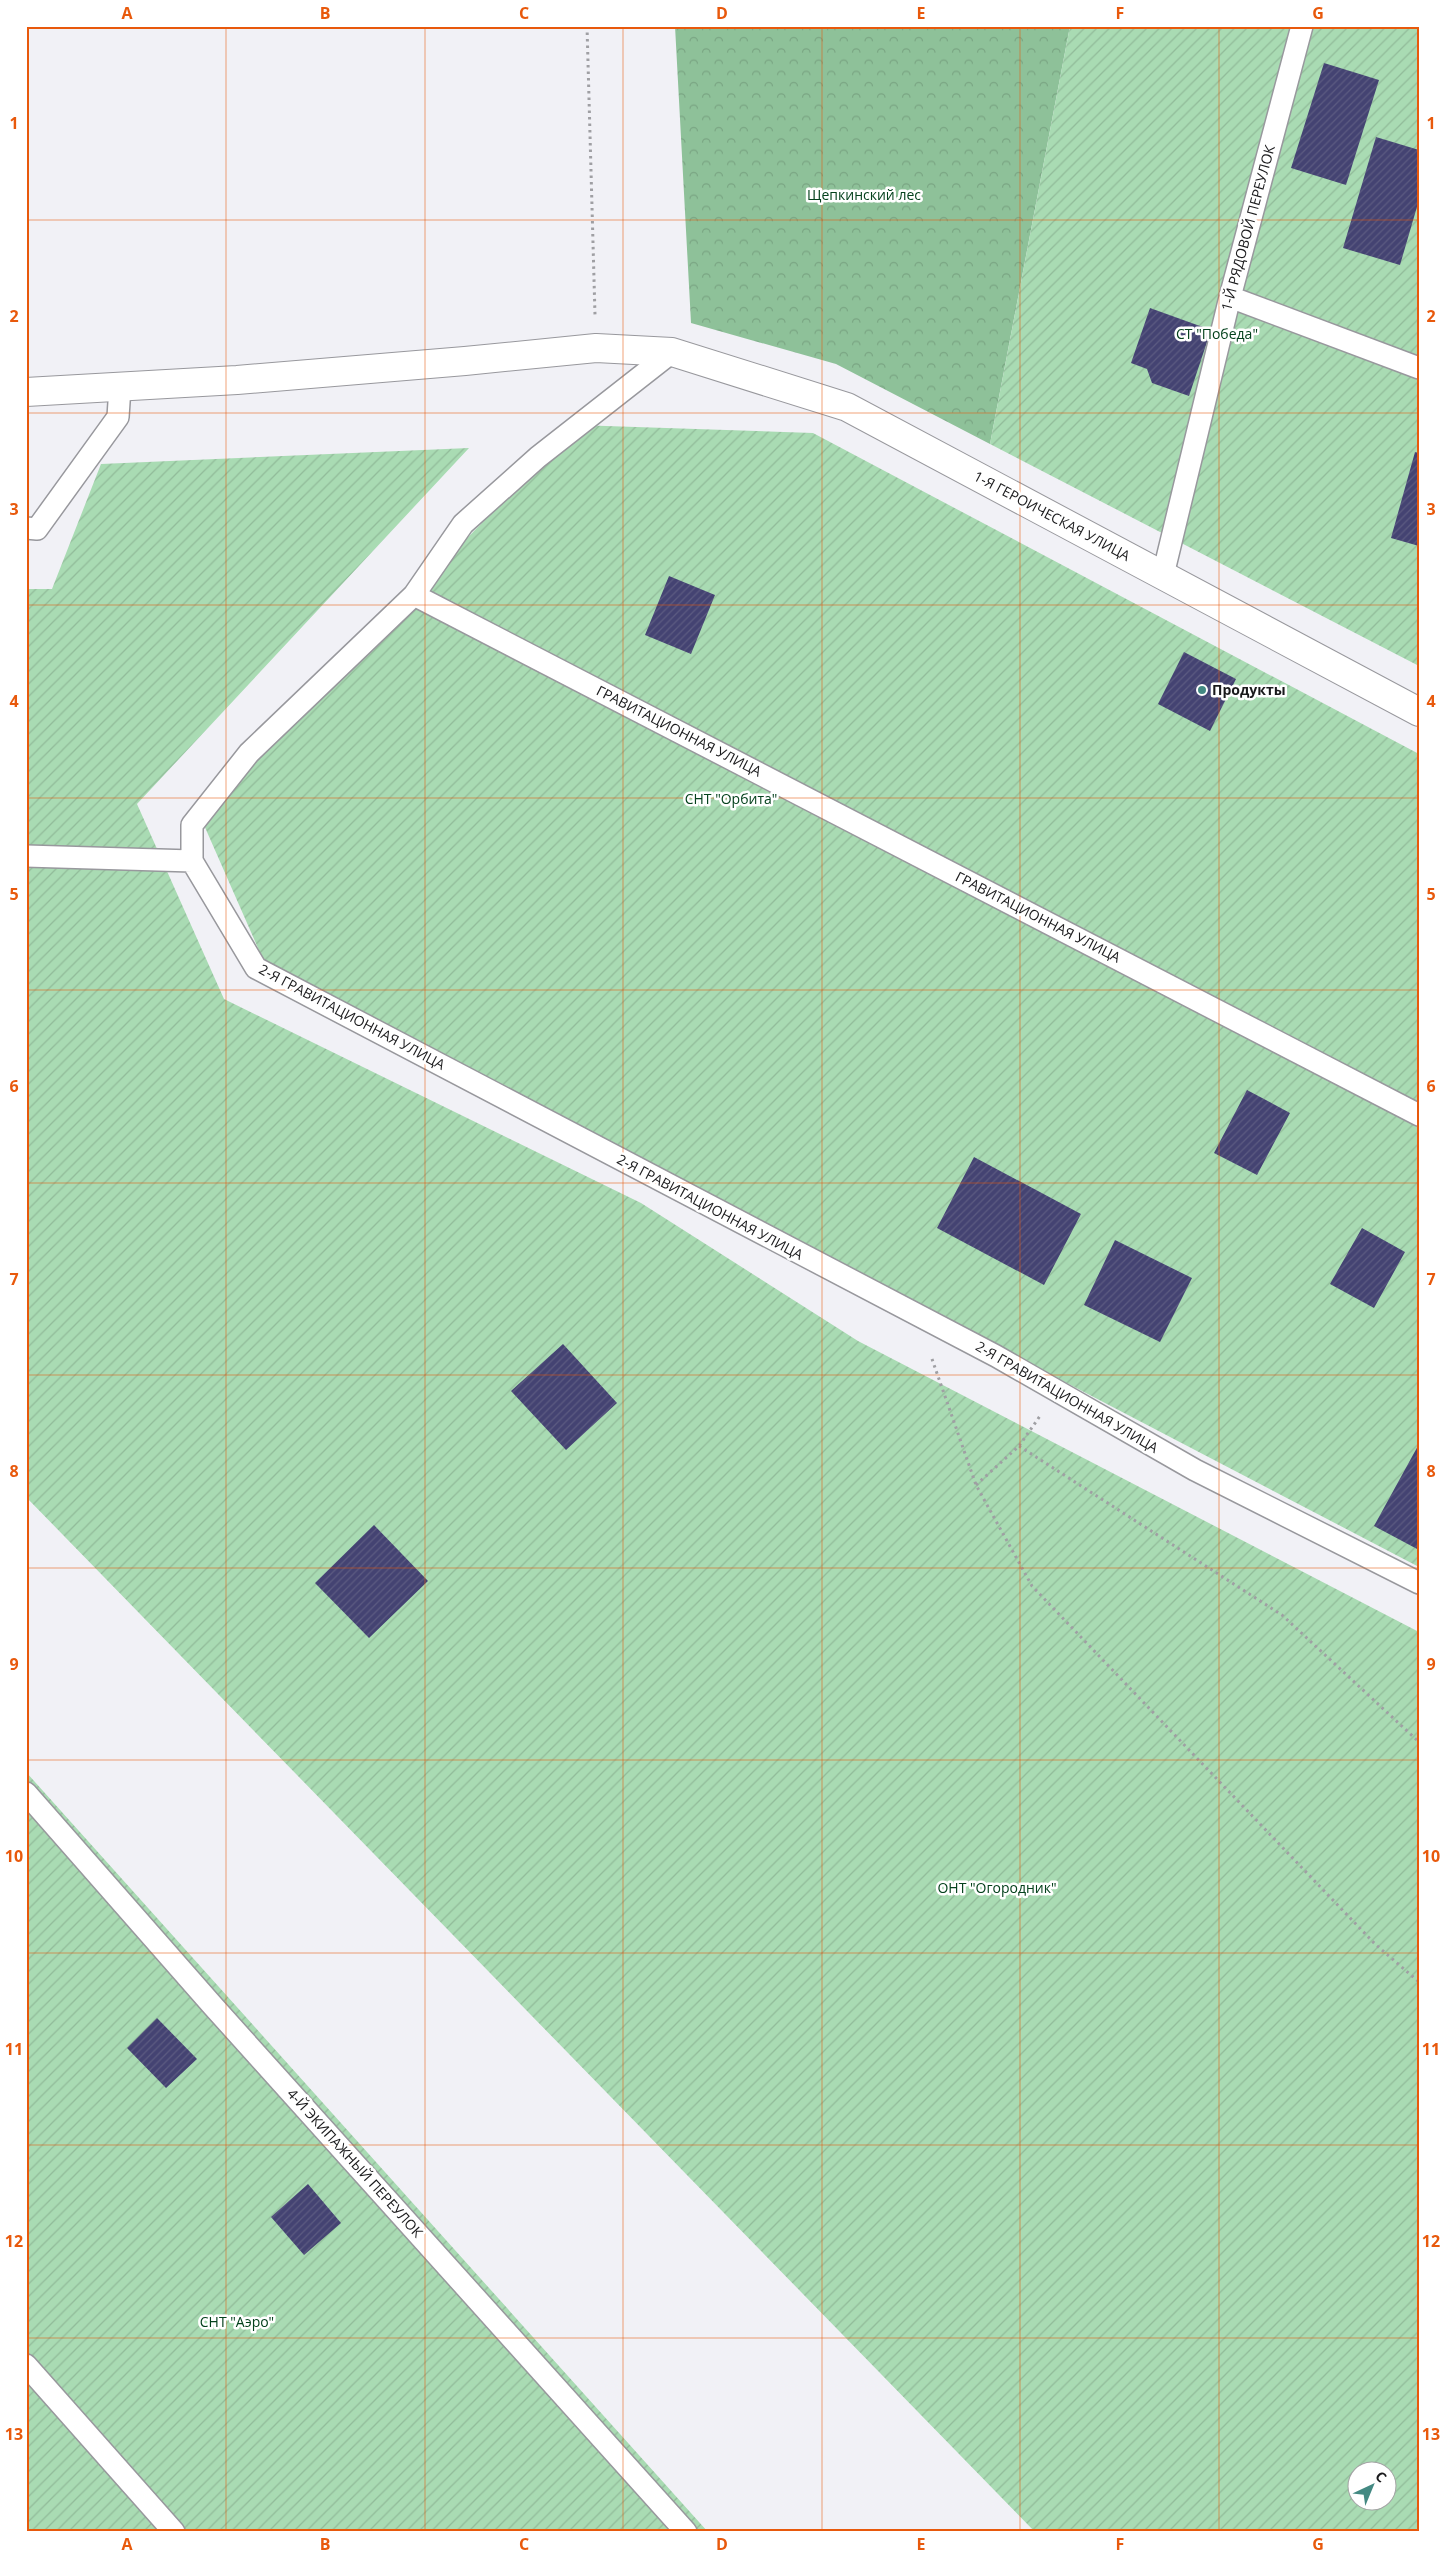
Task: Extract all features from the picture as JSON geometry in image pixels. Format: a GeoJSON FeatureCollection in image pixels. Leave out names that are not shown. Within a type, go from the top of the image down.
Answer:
{"type":"FeatureCollection","features":[{"type":"Feature","properties":{"kind":"street","name":"1-Я ГЕРОИЧЕСКАЯ УЛИЦА"},"geometry":{"type":"LineString","coordinates":[[26,392],[120,387],[465,361],[596,348],[672,352],[847,407],[1419,712]]}},
{"type":"Feature","properties":{"kind":"lane","name":"1-Й РЯДОВОЙ ПЕРЕУЛОК"},"geometry":{"type":"LineString","coordinates":[[1163,575],[1230,297],[1302,26]]}},
{"type":"Feature","properties":{"kind":"lane"},"geometry":{"type":"LineString","coordinates":[[1230,297],[1419,368]]}},
{"type":"Feature","properties":{"kind":"lane"},"geometry":{"type":"LineString","coordinates":[[26,856],[192,861],[192,825],[249,753],[414,595],[462,524],[538,457],[672,352]]}},
{"type":"Feature","properties":{"kind":"lane"},"geometry":{"type":"LineString","coordinates":[[26,528],[37,529],[118,417],[120,387]]}},
{"type":"Feature","properties":{"kind":"lane","name":"ГРАВИТАЦИОННАЯ УЛИЦА"},"geometry":{"type":"LineString","coordinates":[[414,595],[1419,1116]]}},
{"type":"Feature","properties":{"kind":"lane","name":"2-Я ГРАВИТАЦИОННАЯ УЛИЦА"},"geometry":{"type":"LineString","coordinates":[[192,861],[256,968],[996,1356],[1195,1470],[1419,1583]]}},
{"type":"Feature","properties":{"kind":"lane","name":"4-Й ЭКИПАЖНЫЙ ПЕРЕУЛОК"},"geometry":{"type":"LineString","coordinates":[[26,1793],[213,2006],[686,2532]]}},
{"type":"Feature","properties":{"kind":"lane"},"geometry":{"type":"LineString","coordinates":[[26,2365],[174,2532]]}},
{"type":"Feature","properties":{"kind":"path"},"geometry":{"type":"LineString","coordinates":[[586,26],[596,348]]}},
{"type":"Feature","properties":{"kind":"path"},"geometry":{"type":"LineString","coordinates":[[917,1316],[976,1485],[1032,1586],[1375,1944],[1419,1982]]}},
{"type":"Feature","properties":{"kind":"path"},"geometry":{"type":"LineString","coordinates":[[976,1485],[1019,1446],[1058,1392]]}},
{"type":"Feature","properties":{"kind":"path"},"geometry":{"type":"LineString","coordinates":[[1019,1446],[1282,1615],[1419,1742]]}},
{"type":"Feature","properties":{"kind":"green space","name":"Щепкинский лес"},"geometry":{"type":"Polygon","coordinates":[[[675,26],[1070,26],[990,444],[836,364],[691,323],[675,26]]]}},
{"type":"Feature","properties":{"kind":"green space","name":"СТ \"Победа\""},"geometry":{"type":"Polygon","coordinates":[[[1070,26],[1419,26],[1419,666],[990,444],[1070,26]]]}},
{"type":"Feature","properties":{"kind":"green space","name":"СНТ \"Орбита\""},"geometry":{"type":"Polygon","coordinates":[[[576,425],[813,433],[1419,754],[1419,1567],[265,964],[200,816],[576,425]]]}},
{"type":"Feature","properties":{"kind":"green space","name":"ОНТ \"Огородник\""},"geometry":{"type":"Polygon","coordinates":[[[469,448],[137,804],[224,999],[641,1203],[858,1341],[1419,1632],[1419,2532],[1035,2532],[26,1497],[26,589],[52,589],[101,464],[469,448]]]}},
{"type":"Feature","properties":{"kind":"green space","name":"СНТ \"Аэро\""},"geometry":{"type":"Polygon","coordinates":[[[26,1772],[708,2532],[26,2532],[26,1772]]]}},
{"type":"Feature","properties":{"kind":"building"},"geometry":{"type":"Polygon","coordinates":[[[1324,63],[1379,80],[1346,185],[1291,168],[1324,63]]]}},
{"type":"Feature","properties":{"kind":"building"},"geometry":{"type":"Polygon","coordinates":[[[1376,137],[1419,150],[1419,200],[1400,265],[1343,248],[1376,137]]]}},
{"type":"Feature","properties":{"kind":"building"},"geometry":{"type":"Polygon","coordinates":[[[1150,308],[1211,330],[1189,396],[1152,383],[1147,369],[1131,363],[1150,308]]]}},
{"type":"Feature","properties":{"kind":"building"},"geometry":{"type":"Polygon","coordinates":[[[1415,452],[1419,453],[1419,546],[1391,538],[1415,452]]]}},
{"type":"Feature","properties":{"kind":"building"},"geometry":{"type":"Polygon","coordinates":[[[669,576],[715,595],[691,654],[645,635],[669,576]]]}},
{"type":"Feature","properties":{"kind":"building"},"geometry":{"type":"Polygon","coordinates":[[[1184,652],[1236,679],[1210,731],[1158,704],[1184,652]]]}},
{"type":"Feature","properties":{"kind":"building"},"geometry":{"type":"Polygon","coordinates":[[[1247,1090],[1290,1113],[1257,1175],[1214,1153],[1247,1090]]]}},
{"type":"Feature","properties":{"kind":"building"},"geometry":{"type":"Polygon","coordinates":[[[974,1157],[1081,1214],[1044,1285],[937,1228],[974,1157]]]}},
{"type":"Feature","properties":{"kind":"building"},"geometry":{"type":"Polygon","coordinates":[[[1362,1228],[1405,1252],[1374,1308],[1330,1284],[1362,1228]]]}},
{"type":"Feature","properties":{"kind":"building"},"geometry":{"type":"Polygon","coordinates":[[[1115,1240],[1192,1278],[1160,1342],[1084,1305],[1115,1240]]]}},
{"type":"Feature","properties":{"kind":"building"},"geometry":{"type":"Polygon","coordinates":[[[563,1344],[617,1403],[566,1450],[511,1391],[563,1344]]]}},
{"type":"Feature","properties":{"kind":"building"},"geometry":{"type":"Polygon","coordinates":[[[1419,1444],[1419,1550],[1374,1526],[1419,1444]]]}},
{"type":"Feature","properties":{"kind":"building"},"geometry":{"type":"Polygon","coordinates":[[[374,1525],[428,1581],[369,1638],[315,1583],[374,1525]]]}},
{"type":"Feature","properties":{"kind":"building"},"geometry":{"type":"Polygon","coordinates":[[[157,2018],[197,2059],[166,2088],[127,2048],[157,2018]]]}},
{"type":"Feature","properties":{"kind":"building"},"geometry":{"type":"Polygon","coordinates":[[[308,2184],[341,2223],[304,2255],[271,2217],[308,2184]]]}},
{"type":"Feature","properties":{"kind":"place","name":"Продукты"},"geometry":{"type":"Point","coordinates":[1202,690]}}]}
